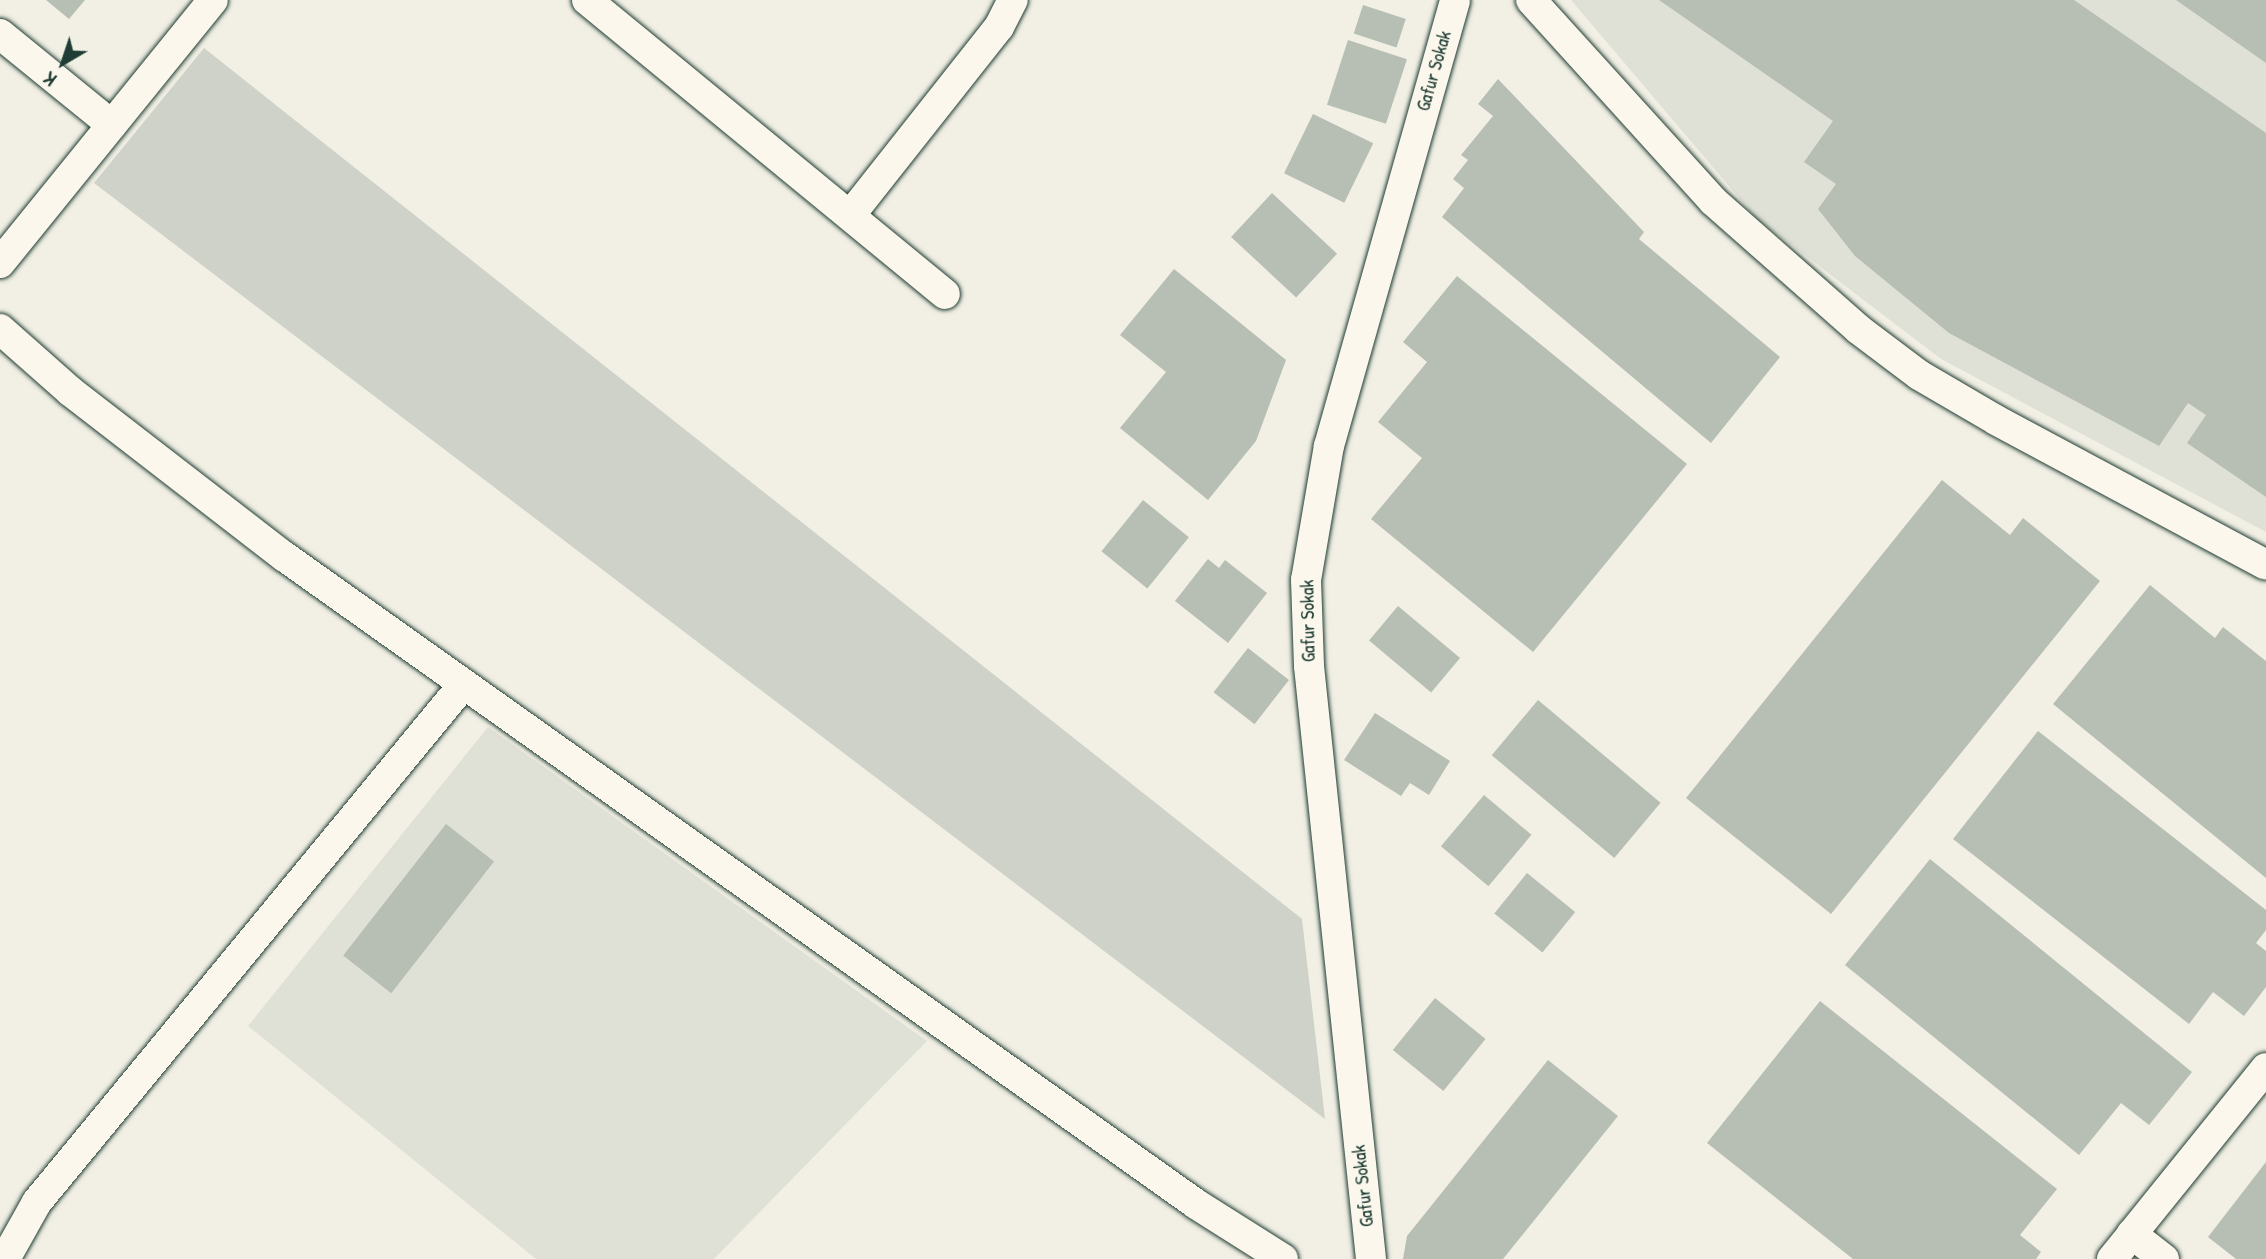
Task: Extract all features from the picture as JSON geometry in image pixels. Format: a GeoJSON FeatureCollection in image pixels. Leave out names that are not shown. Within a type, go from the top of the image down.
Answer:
{"type":"FeatureCollection","features":[{"type":"Feature","properties":{"kind":"street"},"geometry":{"type":"LineString","coordinates":[[0,263],[213,0]]}},
{"type":"Feature","properties":{"kind":"street"},"geometry":{"type":"LineString","coordinates":[[587,0],[852,213],[945,295]]}},
{"type":"Feature","properties":{"kind":"street"},"geometry":{"type":"LineString","coordinates":[[852,213],[999,27],[1013,0]]}},
{"type":"Feature","properties":{"kind":"street","name":"Gafur Sokak"},"geometry":{"type":"LineString","coordinates":[[1371,1259],[1309,666],[1306,580],[1329,446],[1455,0]]}},
{"type":"Feature","properties":{"kind":"street"},"geometry":{"type":"LineString","coordinates":[[1531,0],[1713,201],[1858,329],[1985,414],[2266,565]]}},
{"type":"Feature","properties":{"kind":"street"},"geometry":{"type":"LineString","coordinates":[[0,34],[112,125]]}},
{"type":"Feature","properties":{"kind":"street"},"geometry":{"type":"LineString","coordinates":[[0,329],[70,391],[285,557],[1196,1204],[1283,1259]]}},
{"type":"Feature","properties":{"kind":"street"},"geometry":{"type":"LineString","coordinates":[[5,1259],[37,1202],[463,685]]}},
{"type":"Feature","properties":{"kind":"street"},"geometry":{"type":"LineString","coordinates":[[2112,1259],[2266,1068]]}},
{"type":"Feature","properties":{"kind":"street"},"geometry":{"type":"LineString","coordinates":[[2132,1234],[2164,1259]]}},
{"type":"Feature","properties":{"kind":"shaded area"},"geometry":{"type":"Polygon","coordinates":[[[1571,0],[2266,0],[2266,532],[1941,359],[1756,218],[1571,0]]]}},
{"type":"Feature","properties":{"kind":"shaded area"},"geometry":{"type":"Polygon","coordinates":[[[204,48],[1302,919],[1325,1119],[94,183],[204,48]]]}},
{"type":"Feature","properties":{"kind":"shaded area"},"geometry":{"type":"Polygon","coordinates":[[[488,727],[927,1041],[714,1259],[536,1259],[248,1026],[488,727]]]}},
{"type":"Feature","properties":{"kind":"building"},"geometry":{"type":"Polygon","coordinates":[[[46,0],[85,0],[69,19],[46,0]]]}},
{"type":"Feature","properties":{"kind":"building"},"geometry":{"type":"Polygon","coordinates":[[[1659,0],[2074,0],[2266,133],[2266,497],[2187,443],[2206,415],[2188,403],[2159,446],[1949,333],[1855,256],[1818,209],[1836,184],[1804,162],[1833,121],[1659,0]]]}},
{"type":"Feature","properties":{"kind":"building"},"geometry":{"type":"Polygon","coordinates":[[[2176,0],[2266,0],[2266,63],[2176,0]]]}},
{"type":"Feature","properties":{"kind":"building"},"geometry":{"type":"Polygon","coordinates":[[[1363,5],[1406,19],[1397,47],[1354,34],[1363,5]]]}},
{"type":"Feature","properties":{"kind":"building"},"geometry":{"type":"Polygon","coordinates":[[[1348,40],[1407,59],[1386,124],[1327,105],[1348,40]]]}},
{"type":"Feature","properties":{"kind":"building"},"geometry":{"type":"Polygon","coordinates":[[[1498,79],[1644,232],[1639,239],[1780,357],[1711,443],[1442,217],[1464,188],[1453,179],[1468,160],[1461,155],[1493,116],[1478,104],[1498,79]]]}},
{"type":"Feature","properties":{"kind":"building"},"geometry":{"type":"Polygon","coordinates":[[[1313,114],[1373,143],[1344,203],[1284,173],[1313,114]]]}},
{"type":"Feature","properties":{"kind":"building"},"geometry":{"type":"Polygon","coordinates":[[[1272,193],[1337,254],[1296,298],[1231,237],[1272,193]]]}},
{"type":"Feature","properties":{"kind":"building"},"geometry":{"type":"Polygon","coordinates":[[[1174,269],[1286,360],[1256,441],[1208,500],[1120,428],[1166,372],[1120,335],[1174,269]]]}},
{"type":"Feature","properties":{"kind":"building"},"geometry":{"type":"Polygon","coordinates":[[[1457,276],[1687,464],[1533,652],[1371,519],[1422,458],[1378,422],[1427,362],[1403,342],[1457,276]]]}},
{"type":"Feature","properties":{"kind":"building"},"geometry":{"type":"Polygon","coordinates":[[[1942,480],[2010,535],[2023,518],[2100,581],[1831,914],[1686,798],[1942,480]]]}},
{"type":"Feature","properties":{"kind":"building"},"geometry":{"type":"Polygon","coordinates":[[[1143,500],[1189,537],[1147,588],[1101,551],[1143,500]]]}},
{"type":"Feature","properties":{"kind":"building"},"geometry":{"type":"Polygon","coordinates":[[[1208,559],[1219,568],[1225,560],[1267,593],[1228,643],[1175,601],[1208,559]]]}},
{"type":"Feature","properties":{"kind":"building"},"geometry":{"type":"Polygon","coordinates":[[[2150,585],[2215,638],[2223,627],[2266,661],[2266,878],[2053,704],[2150,585]]]}},
{"type":"Feature","properties":{"kind":"building"},"geometry":{"type":"Polygon","coordinates":[[[1398,606],[1460,658],[1431,693],[1369,640],[1398,606]]]}},
{"type":"Feature","properties":{"kind":"building"},"geometry":{"type":"Polygon","coordinates":[[[1248,648],[1289,680],[1254,724],[1214,692],[1248,648]]]}},
{"type":"Feature","properties":{"kind":"building"},"geometry":{"type":"Polygon","coordinates":[[[1538,700],[1661,803],[1614,858],[1492,755],[1538,700]]]}},
{"type":"Feature","properties":{"kind":"building"},"geometry":{"type":"Polygon","coordinates":[[[1375,713],[1450,761],[1429,795],[1410,783],[1401,796],[1344,760],[1375,713]]]}},
{"type":"Feature","properties":{"kind":"building"},"geometry":{"type":"Polygon","coordinates":[[[2038,731],[2266,910],[2266,930],[2256,943],[2266,951],[2266,987],[2244,1016],[2213,992],[2189,1024],[1953,839],[2038,731]]]}},
{"type":"Feature","properties":{"kind":"building"},"geometry":{"type":"Polygon","coordinates":[[[1484,795],[1531,835],[1488,886],[1441,846],[1484,795]]]}},
{"type":"Feature","properties":{"kind":"building"},"geometry":{"type":"Polygon","coordinates":[[[446,824],[494,862],[391,993],[343,956],[446,824]]]}},
{"type":"Feature","properties":{"kind":"building"},"geometry":{"type":"Polygon","coordinates":[[[1930,859],[2192,1072],[2149,1125],[2121,1103],[2079,1155],[1845,965],[1930,859]]]}},
{"type":"Feature","properties":{"kind":"building"},"geometry":{"type":"Polygon","coordinates":[[[1527,873],[1575,912],[1542,952],[1494,913],[1527,873]]]}},
{"type":"Feature","properties":{"kind":"building"},"geometry":{"type":"Polygon","coordinates":[[[1435,998],[1486,1039],[1443,1091],[1393,1050],[1435,998]]]}},
{"type":"Feature","properties":{"kind":"building"},"geometry":{"type":"Polygon","coordinates":[[[1820,1001],[2057,1189],[2020,1235],[2041,1252],[2036,1259],[1853,1259],[1707,1143],[1820,1001]]]}},
{"type":"Feature","properties":{"kind":"building"},"geometry":{"type":"Polygon","coordinates":[[[1548,1060],[1618,1116],[1503,1259],[1403,1259],[1407,1236],[1548,1060]]]}},
{"type":"Feature","properties":{"kind":"building"},"geometry":{"type":"Polygon","coordinates":[[[2266,1162],[2266,1259],[2236,1259],[2208,1237],[2266,1162]]]}}]}
